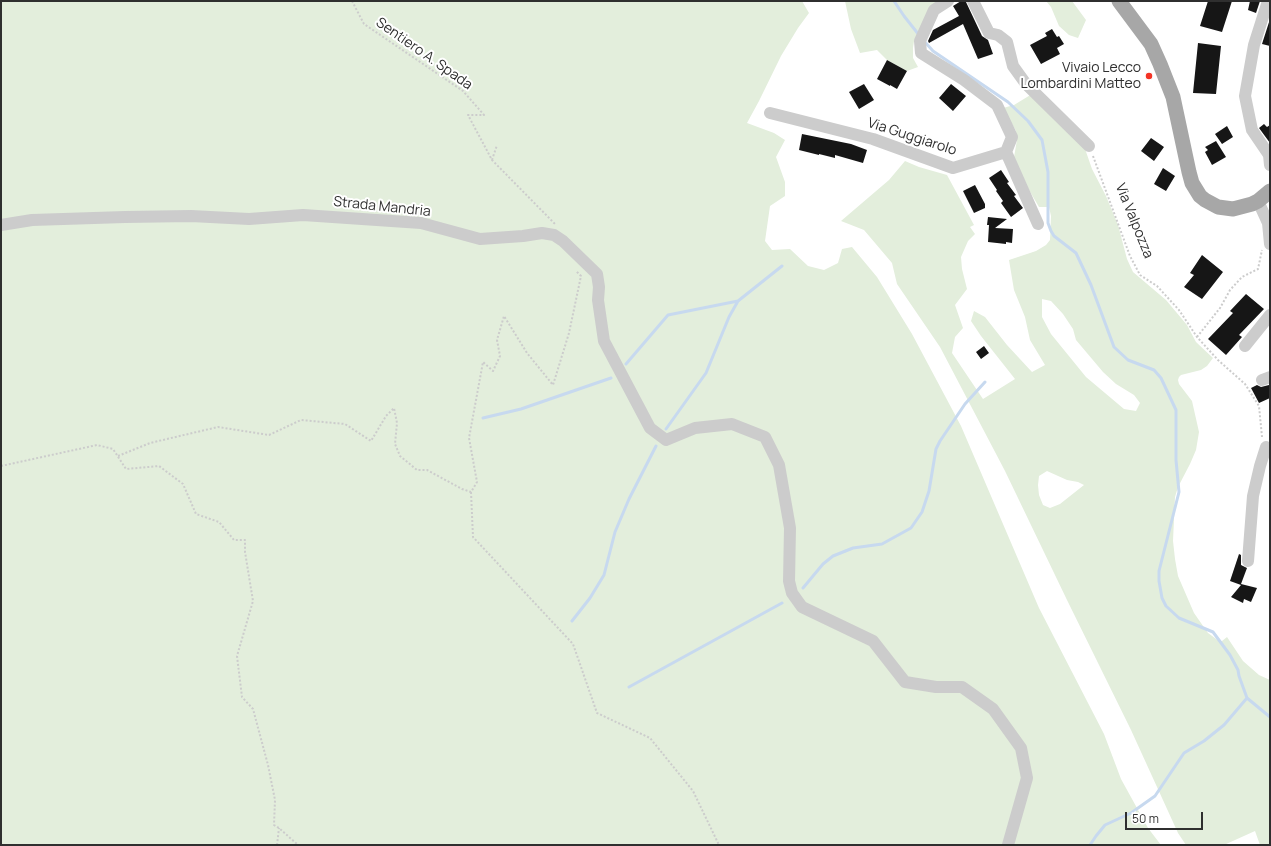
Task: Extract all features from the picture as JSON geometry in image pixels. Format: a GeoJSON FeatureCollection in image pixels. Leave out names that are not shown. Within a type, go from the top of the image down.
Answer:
{"type":"FeatureCollection","features":[{"type":"Feature","properties":{"kind":"main road"},"geometry":{"type":"LineString","coordinates":[[1119,1],[1151,44],[1160,64],[1173,97],[1188,172],[1200,196],[1210,203],[1224,208],[1240,208],[1252,204],[1264,196]]}},
{"type":"Feature","properties":{"kind":"street"},"geometry":{"type":"LineString","coordinates":[[948,1],[934,10],[920,41],[921,53],[964,80],[997,105],[1012,138],[1006,152],[1038,224]]}},
{"type":"Feature","properties":{"kind":"street"},"geometry":{"type":"LineString","coordinates":[[974,1],[989,33],[998,35],[1007,42],[1014,66],[1026,84],[1089,146]]}},
{"type":"Feature","properties":{"kind":"street"},"geometry":{"type":"LineString","coordinates":[[1268,1],[1254,45],[1245,96],[1252,130],[1269,155],[1270,166]]}},
{"type":"Feature","properties":{"kind":"street","name":"Via Guggiarolo"},"geometry":{"type":"LineString","coordinates":[[770,113],[873,139],[954,168],[1006,152]]}},
{"type":"Feature","properties":{"kind":"street"},"geometry":{"type":"LineString","coordinates":[[1264,196],[1270,240]]}},
{"type":"Feature","properties":{"kind":"street","name":"Strada Mandria"},"geometry":{"type":"LineString","coordinates":[[1,224],[32,220],[191,216],[249,219],[304,215],[421,223],[480,239],[542,233],[554,235],[563,241],[596,274],[599,288],[598,300],[604,341],[650,428],[666,440],[695,428],[732,424],[765,437],[779,465],[790,528],[788,581],[792,592],[802,607],[873,642],[905,682],[936,686],[962,687],[993,709],[1021,748],[1027,778],[1008,845]]}},
{"type":"Feature","properties":{"kind":"street"},"geometry":{"type":"LineString","coordinates":[[1245,346],[1270,315]]}},
{"type":"Feature","properties":{"kind":"street"},"geometry":{"type":"LineString","coordinates":[[1248,562],[1253,496],[1260,466],[1268,448]]}},
{"type":"Feature","properties":{"kind":"path","name":"Sentiero A. Spada"},"geometry":{"type":"LineString","coordinates":[[352,1],[364,24],[463,91],[484,115],[468,115],[492,160],[553,221],[563,235],[563,241]]}},
{"type":"Feature","properties":{"kind":"path"},"geometry":{"type":"LineString","coordinates":[[492,160],[497,145]]}},
{"type":"Feature","properties":{"kind":"path","name":"Via Valpozza"},"geometry":{"type":"LineString","coordinates":[[1089,146],[1130,256],[1140,275],[1157,286],[1179,310],[1197,338],[1218,360],[1245,384],[1259,406],[1262,435],[1268,448]]}},
{"type":"Feature","properties":{"kind":"path"},"geometry":{"type":"LineString","coordinates":[[1197,338],[1220,308],[1230,290],[1242,277],[1258,269],[1262,248],[1270,240]]}},
{"type":"Feature","properties":{"kind":"path"},"geometry":{"type":"LineString","coordinates":[[572,266],[581,276],[569,332],[553,385],[527,353],[504,316],[497,340],[500,356],[493,371],[483,362],[469,438],[477,482],[471,492],[473,537],[573,644],[596,714],[650,738],[693,791],[719,845]]}},
{"type":"Feature","properties":{"kind":"path"},"geometry":{"type":"LineString","coordinates":[[118,456],[150,444],[218,427],[269,435],[301,420],[345,424],[371,441],[386,416],[394,408],[397,423],[395,444],[400,456],[417,470],[427,470],[462,489],[471,492]]}},
{"type":"Feature","properties":{"kind":"path"},"geometry":{"type":"LineString","coordinates":[[1,466],[97,445],[113,449],[126,469],[159,466],[183,484],[196,514],[219,522],[234,540],[245,540],[245,552],[253,601],[237,656],[242,697],[253,709],[268,765],[275,800],[274,825],[298,845]]}},
{"type":"Feature","properties":{"kind":"path"},"geometry":{"type":"LineString","coordinates":[[277,845],[279,828]]}},
{"type":"Feature","properties":{"kind":"green space"},"geometry":{"type":"Polygon","coordinates":[[[1,1],[802,1],[809,13],[781,56],[747,123],[774,133],[785,140],[776,157],[785,182],[785,196],[770,206],[765,241],[772,250],[790,249],[808,266],[824,270],[838,263],[842,249],[852,247],[877,277],[912,334],[961,426],[1039,608],[1104,734],[1121,779],[1148,828],[1161,845],[1,845],[1,1]]]}},
{"type":"Feature","properties":{"kind":"green space"},"geometry":{"type":"Polygon","coordinates":[[[845,1],[940,1],[914,41],[913,58],[918,67],[907,71],[887,60],[877,50],[860,53],[851,29],[845,1]]]}},
{"type":"Feature","properties":{"kind":"green space"},"geometry":{"type":"Polygon","coordinates":[[[1046,1],[1072,1],[1086,20],[1078,38],[1069,35],[1059,26],[1051,7],[1046,1]]]}},
{"type":"Feature","properties":{"kind":"green space"},"geometry":{"type":"Polygon","coordinates":[[[1032,94],[1083,143],[1092,169],[1106,196],[1118,225],[1127,259],[1133,272],[1166,300],[1187,325],[1196,342],[1213,358],[1207,366],[1201,370],[1181,375],[1178,380],[1179,384],[1192,401],[1199,432],[1196,450],[1178,487],[1175,497],[1173,541],[1175,559],[1178,576],[1194,613],[1208,633],[1219,641],[1222,641],[1227,637],[1243,661],[1259,675],[1270,680],[1270,845],[1260,845],[1255,831],[1224,845],[1186,845],[1178,833],[1131,730],[1005,471],[940,347],[897,284],[892,263],[864,230],[841,221],[889,180],[905,161],[919,167],[947,175],[974,225],[970,227],[975,234],[968,241],[961,257],[962,269],[967,289],[955,305],[963,328],[955,337],[952,353],[983,399],[1015,379],[971,321],[974,311],[985,317],[1007,345],[1032,372],[1045,365],[1030,340],[1025,317],[1014,290],[1009,260],[1036,251],[1046,245],[1050,240],[1051,216],[1049,207],[1039,207],[1029,190],[1014,157],[1017,140],[1016,131],[1003,108],[1014,105],[1032,94]],[[1042,299],[1042,317],[1051,334],[1086,377],[1124,409],[1136,411],[1140,403],[1134,395],[1116,384],[1103,372],[1076,340],[1073,329],[1063,314],[1051,301],[1042,299]],[[1047,471],[1039,476],[1038,485],[1039,495],[1043,505],[1050,508],[1060,504],[1084,485],[1067,480],[1047,471]]]}},
{"type":"Feature","properties":{"kind":"building"},"geometry":{"type":"Polygon","coordinates":[[[961,1],[966,2],[982,36],[988,40],[993,54],[978,59],[963,24],[929,43],[928,41],[933,30],[959,16],[953,6],[961,1]]]}},
{"type":"Feature","properties":{"kind":"building"},"geometry":{"type":"Polygon","coordinates":[[[1208,1],[1232,1],[1222,32],[1200,26],[1208,1]]]}},
{"type":"Feature","properties":{"kind":"building"},"geometry":{"type":"Polygon","coordinates":[[[1250,1],[1260,1],[1256,13],[1248,10],[1250,1]]]}},
{"type":"Feature","properties":{"kind":"building"},"geometry":{"type":"Polygon","coordinates":[[[1270,19],[1270,46],[1262,44],[1270,19]]]}},
{"type":"Feature","properties":{"kind":"building"},"geometry":{"type":"Polygon","coordinates":[[[1052,29],[1064,44],[1057,48],[1060,54],[1041,64],[1030,45],[1047,36],[1045,33],[1052,29]]]}},
{"type":"Feature","properties":{"kind":"building"},"geometry":{"type":"Polygon","coordinates":[[[1198,43],[1221,46],[1216,94],[1193,93],[1198,43]]]}},
{"type":"Feature","properties":{"kind":"building"},"geometry":{"type":"Polygon","coordinates":[[[887,60],[907,71],[897,89],[877,79],[887,60]]]}},
{"type":"Feature","properties":{"kind":"building"},"geometry":{"type":"Polygon","coordinates":[[[864,84],[874,100],[859,109],[849,92],[864,84]]]}},
{"type":"Feature","properties":{"kind":"building"},"geometry":{"type":"Polygon","coordinates":[[[951,84],[966,96],[953,111],[939,98],[951,84]]]}},
{"type":"Feature","properties":{"kind":"building"},"geometry":{"type":"Polygon","coordinates":[[[1264,124],[1267,127],[1270,125],[1270,143],[1259,128],[1264,124]]]}},
{"type":"Feature","properties":{"kind":"building"},"geometry":{"type":"Polygon","coordinates":[[[1227,126],[1233,137],[1222,144],[1215,134],[1227,126]]]}},
{"type":"Feature","properties":{"kind":"building"},"geometry":{"type":"Polygon","coordinates":[[[802,134],[851,144],[867,150],[863,163],[835,155],[835,158],[799,150],[802,134]]]}},
{"type":"Feature","properties":{"kind":"building"},"geometry":{"type":"Polygon","coordinates":[[[1151,138],[1164,147],[1154,161],[1141,151],[1151,138]]]}},
{"type":"Feature","properties":{"kind":"building"},"geometry":{"type":"Polygon","coordinates":[[[1216,141],[1226,157],[1212,165],[1205,152],[1208,150],[1205,147],[1216,141]]]}},
{"type":"Feature","properties":{"kind":"building"},"geometry":{"type":"Polygon","coordinates":[[[1163,168],[1175,176],[1166,191],[1154,184],[1163,168]]]}},
{"type":"Feature","properties":{"kind":"building"},"geometry":{"type":"Polygon","coordinates":[[[1001,170],[1009,182],[1007,183],[1016,195],[1014,196],[1023,208],[1011,217],[1001,203],[1003,201],[989,178],[1001,170]]]}},
{"type":"Feature","properties":{"kind":"building"},"geometry":{"type":"Polygon","coordinates":[[[975,185],[985,204],[985,208],[974,213],[963,191],[975,185]]]}},
{"type":"Feature","properties":{"kind":"building"},"geometry":{"type":"Polygon","coordinates":[[[988,217],[1007,219],[995,228],[1013,229],[1012,243],[1006,242],[1006,244],[988,242],[988,217]]]}},
{"type":"Feature","properties":{"kind":"building"},"geometry":{"type":"Polygon","coordinates":[[[1202,255],[1223,272],[1202,299],[1184,287],[1194,275],[1190,273],[1202,255]]]}},
{"type":"Feature","properties":{"kind":"building"},"geometry":{"type":"Polygon","coordinates":[[[1246,294],[1264,309],[1239,335],[1242,337],[1226,355],[1208,339],[1233,313],[1230,311],[1246,294]]]}},
{"type":"Feature","properties":{"kind":"building"},"geometry":{"type":"Polygon","coordinates":[[[984,346],[989,353],[981,359],[976,352],[984,346]]]}},
{"type":"Feature","properties":{"kind":"building"},"geometry":{"type":"Polygon","coordinates":[[[1257,385],[1261,387],[1269,385],[1270,398],[1259,403],[1251,388],[1257,385]]]}},
{"type":"Feature","properties":{"kind":"building"},"geometry":{"type":"Polygon","coordinates":[[[1239,554],[1241,555],[1241,565],[1247,568],[1241,584],[1257,588],[1251,602],[1244,599],[1243,603],[1231,597],[1241,585],[1230,581],[1239,554]]]}},
{"type":"Feature","properties":{"kind":"waterway"},"geometry":{"type":"LineString","coordinates":[[894,1],[919,35]]}},
{"type":"Feature","properties":{"kind":"waterway"},"geometry":{"type":"LineString","coordinates":[[924,41],[933,51],[1008,102],[1028,121],[1042,140],[1048,172],[1048,223],[1051,231],[1054,236],[1076,253],[1091,285],[1114,347],[1128,360],[1154,370],[1161,378],[1176,410],[1176,460],[1179,492],[1159,571],[1162,598],[1166,606],[1179,618],[1213,632],[1230,655],[1238,670],[1247,698],[1270,717]]}},
{"type":"Feature","properties":{"kind":"waterway"},"geometry":{"type":"LineString","coordinates":[[666,429],[706,373],[729,317],[738,301],[782,266]]}},
{"type":"Feature","properties":{"kind":"waterway"},"geometry":{"type":"LineString","coordinates":[[626,364],[668,315],[738,301]]}},
{"type":"Feature","properties":{"kind":"waterway"},"geometry":{"type":"LineString","coordinates":[[483,418],[521,409],[611,378]]}},
{"type":"Feature","properties":{"kind":"waterway"},"geometry":{"type":"LineString","coordinates":[[803,588],[823,564],[833,556],[853,548],[882,544],[911,528],[922,512],[929,491],[936,449],[940,441],[965,404],[985,382]]}},
{"type":"Feature","properties":{"kind":"waterway"},"geometry":{"type":"LineString","coordinates":[[572,621],[590,598],[604,575],[615,532],[629,499],[656,446]]}},
{"type":"Feature","properties":{"kind":"waterway"},"geometry":{"type":"LineString","coordinates":[[629,687],[782,603]]}},
{"type":"Feature","properties":{"kind":"waterway"},"geometry":{"type":"LineString","coordinates":[[1090,845],[1105,825],[1131,813],[1155,796],[1184,753],[1204,741],[1224,725],[1247,698]]}},
{"type":"Feature","properties":{"kind":"place","name":"Vivaio Lecco Lombardini Matteo"},"geometry":{"type":"Point","coordinates":[1149,76]}}]}
